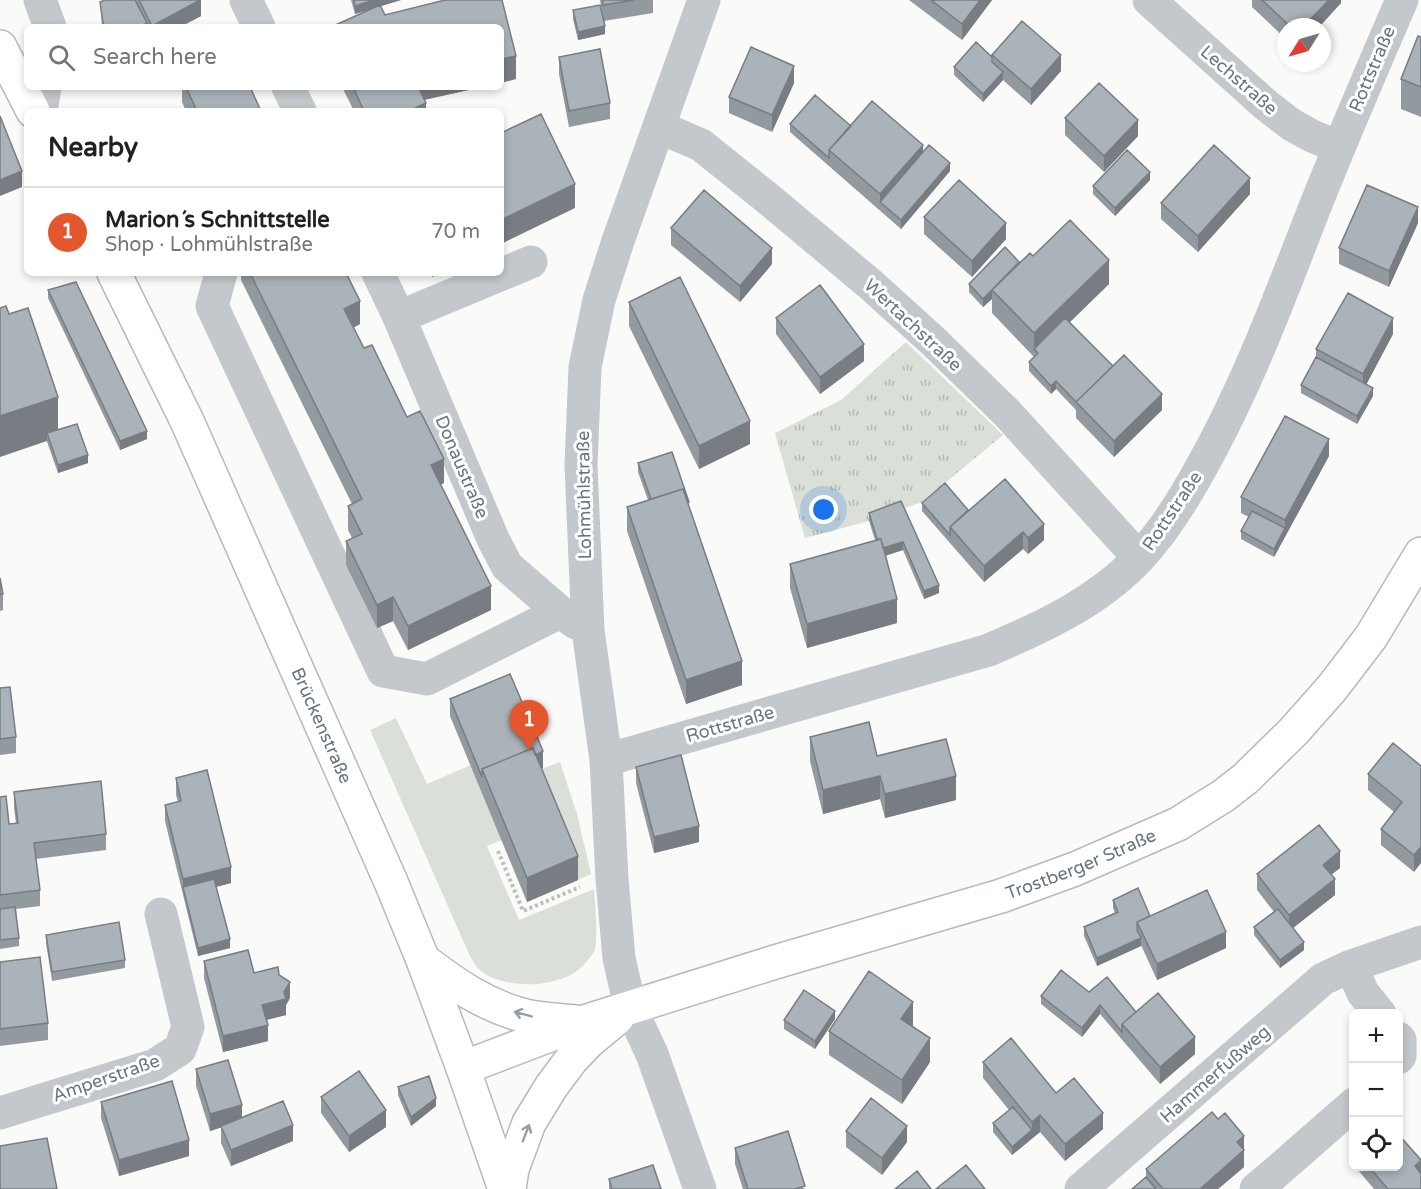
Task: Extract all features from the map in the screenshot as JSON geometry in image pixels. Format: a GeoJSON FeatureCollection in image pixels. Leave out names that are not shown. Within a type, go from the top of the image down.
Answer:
{"type":"FeatureCollection","features":[{"type":"Feature","properties":{"kind":"main road"},"geometry":{"type":"LineString","coordinates":[[0,47],[31,108]]}},
{"type":"Feature","properties":{"kind":"main road","name":"Brückenstraße"},"geometry":{"type":"LineString","coordinates":[[115,276],[192,432],[391,882],[423,960],[507,1189]]}},
{"type":"Feature","properties":{"kind":"main road","name":"Trostberger Straße"},"geometry":{"type":"LineString","coordinates":[[463,1068],[581,1023],[775,962],[1001,896],[1075,869],[1178,824],[1223,796],[1245,779],[1294,731],[1332,688],[1371,637],[1421,554]]}},
{"type":"Feature","properties":{"kind":"main road"},"geometry":{"type":"LineString","coordinates":[[423,960],[453,983],[486,1002],[526,1016],[581,1023]]}},
{"type":"Feature","properties":{"kind":"main road"},"geometry":{"type":"LineString","coordinates":[[507,1189],[512,1169],[530,1123],[551,1087],[589,1041],[630,1008]]}},
{"type":"Feature","properties":{"kind":"street"},"geometry":{"type":"LineString","coordinates":[[40,0],[49,24]]}},
{"type":"Feature","properties":{"kind":"street"},"geometry":{"type":"LineString","coordinates":[[246,0],[258,24]]}},
{"type":"Feature","properties":{"kind":"street","name":"Lohmühlstraße"},"geometry":{"type":"LineString","coordinates":[[630,1008],[619,958],[612,879],[606,760],[588,630],[581,465],[585,368],[598,300],[704,0]]}},
{"type":"Feature","properties":{"kind":"street","name":"Lechstraße"},"geometry":{"type":"LineString","coordinates":[[1149,0],[1266,105],[1292,125],[1338,147]]}},
{"type":"Feature","properties":{"kind":"street","name":"Rottstraße"},"geometry":{"type":"LineString","coordinates":[[606,760],[988,650],[1038,629],[1077,608],[1139,558],[1163,529],[1186,494],[1220,434],[1269,323],[1338,147],[1402,0]]}},
{"type":"Feature","properties":{"kind":"street"},"geometry":{"type":"LineString","coordinates":[[42,108],[44,90]]}},
{"type":"Feature","properties":{"kind":"street"},"geometry":{"type":"LineString","coordinates":[[290,90],[298,108]]}},
{"type":"Feature","properties":{"kind":"street","name":"Wertachstraße"},"geometry":{"type":"LineString","coordinates":[[659,127],[700,145],[870,284],[1007,413],[1139,558]]}},
{"type":"Feature","properties":{"kind":"street"},"geometry":{"type":"LineString","coordinates":[[504,273],[531,262]]}},
{"type":"Feature","properties":{"kind":"street"},"geometry":{"type":"LineString","coordinates":[[220,276],[212,306],[383,671],[427,679],[560,612]]}},
{"type":"Feature","properties":{"kind":"street","name":"Donaustraße"},"geometry":{"type":"LineString","coordinates":[[379,276],[493,539],[507,566],[560,612],[588,630]]}},
{"type":"Feature","properties":{"kind":"street"},"geometry":{"type":"LineString","coordinates":[[399,317],[497,276]]}},
{"type":"Feature","properties":{"kind":"street","name":"Amperstraße"},"geometry":{"type":"LineString","coordinates":[[0,1113],[155,1065],[180,1049],[188,1027],[161,914]]}},
{"type":"Feature","properties":{"kind":"street","name":"Hammerfußweg"},"geometry":{"type":"LineString","coordinates":[[1083,1189],[1323,980],[1351,966],[1421,942]]}},
{"type":"Feature","properties":{"kind":"street"},"geometry":{"type":"LineString","coordinates":[[1351,966],[1363,993],[1376,1009]]}},
{"type":"Feature","properties":{"kind":"street"},"geometry":{"type":"LineString","coordinates":[[630,1008],[652,1054],[700,1189]]}},
{"type":"Feature","properties":{"kind":"street"},"geometry":{"type":"LineString","coordinates":[[1272,1184],[1349,1108]]}},
{"type":"Feature","properties":{"kind":"path"},"geometry":{"type":"LineString","coordinates":[[498,851],[523,911],[593,882],[612,879]]}},
{"type":"Feature","properties":{"kind":"green space"},"geometry":{"type":"Polygon","coordinates":[[[906,342],[1003,435],[922,502],[869,521],[805,538],[775,433],[841,400],[906,342]]]}},
{"type":"Feature","properties":{"kind":"green space"},"geometry":{"type":"Polygon","coordinates":[[[396,718],[427,784],[471,765],[502,840],[487,846],[519,920],[594,889],[595,949],[578,970],[552,982],[521,984],[492,977],[476,966],[370,730],[396,718]]]}},
{"type":"Feature","properties":{"kind":"green space"},"geometry":{"type":"Polygon","coordinates":[[[560,762],[577,814],[591,874],[578,880],[533,772],[560,762]]]}},
{"type":"Feature","properties":{"kind":"building"},"geometry":{"type":"Polygon","coordinates":[[[135,0],[147,23],[104,24],[100,2],[135,0]]]}},
{"type":"Feature","properties":{"kind":"building"},"geometry":{"type":"Polygon","coordinates":[[[139,0],[200,0],[156,24],[151,24],[139,0]]]}},
{"type":"Feature","properties":{"kind":"building"},"geometry":{"type":"Polygon","coordinates":[[[354,0],[374,0],[355,6],[354,0]]]}},
{"type":"Feature","properties":{"kind":"building"},"geometry":{"type":"Polygon","coordinates":[[[445,0],[502,0],[516,56],[504,58],[504,24],[338,24],[380,5],[385,15],[445,0]]]}},
{"type":"Feature","properties":{"kind":"building"},"geometry":{"type":"Polygon","coordinates":[[[603,0],[634,0],[603,5],[603,0]]]}},
{"type":"Feature","properties":{"kind":"building"},"geometry":{"type":"Polygon","coordinates":[[[931,0],[980,0],[962,24],[931,0]]]}},
{"type":"Feature","properties":{"kind":"building"},"geometry":{"type":"Polygon","coordinates":[[[1262,0],[1329,0],[1312,18],[1281,18],[1262,0]]]}},
{"type":"Feature","properties":{"kind":"building"},"geometry":{"type":"Polygon","coordinates":[[[600,5],[605,26],[578,32],[573,10],[600,5]]]}},
{"type":"Feature","properties":{"kind":"building"},"geometry":{"type":"Polygon","coordinates":[[[1022,21],[1061,55],[1031,89],[992,55],[1022,21]]]}},
{"type":"Feature","properties":{"kind":"building"},"geometry":{"type":"Polygon","coordinates":[[[1418,36],[1421,37],[1421,87],[1401,79],[1418,36]]]}},
{"type":"Feature","properties":{"kind":"building"},"geometry":{"type":"Polygon","coordinates":[[[976,42],[992,57],[992,62],[1003,72],[983,94],[954,67],[976,42]]]}},
{"type":"Feature","properties":{"kind":"building"},"geometry":{"type":"Polygon","coordinates":[[[751,47],[794,66],[772,115],[729,97],[751,47]]]}},
{"type":"Feature","properties":{"kind":"building"},"geometry":{"type":"Polygon","coordinates":[[[600,49],[610,103],[569,111],[559,57],[600,49]]]}},
{"type":"Feature","properties":{"kind":"building"},"geometry":{"type":"Polygon","coordinates":[[[1099,83],[1138,120],[1104,156],[1065,118],[1099,83]]]}},
{"type":"Feature","properties":{"kind":"building"},"geometry":{"type":"Polygon","coordinates":[[[187,90],[251,90],[260,108],[196,108],[187,90]]]}},
{"type":"Feature","properties":{"kind":"building"},"geometry":{"type":"Polygon","coordinates":[[[354,90],[420,90],[426,103],[415,108],[363,108],[354,90]]]}},
{"type":"Feature","properties":{"kind":"building"},"geometry":{"type":"Polygon","coordinates":[[[815,95],[851,126],[829,150],[829,158],[790,124],[815,95]]]}},
{"type":"Feature","properties":{"kind":"building"},"geometry":{"type":"Polygon","coordinates":[[[872,101],[923,145],[880,194],[829,150],[872,101]]]}},
{"type":"Feature","properties":{"kind":"building"},"geometry":{"type":"Polygon","coordinates":[[[541,114],[575,184],[504,219],[504,132],[541,114]]]}},
{"type":"Feature","properties":{"kind":"building"},"geometry":{"type":"Polygon","coordinates":[[[0,116],[22,171],[0,180],[0,116]]]}},
{"type":"Feature","properties":{"kind":"building"},"geometry":{"type":"Polygon","coordinates":[[[929,145],[950,163],[901,220],[880,202],[929,145]]]}},
{"type":"Feature","properties":{"kind":"building"},"geometry":{"type":"Polygon","coordinates":[[[1214,145],[1250,178],[1198,236],[1161,203],[1214,145]]]}},
{"type":"Feature","properties":{"kind":"building"},"geometry":{"type":"Polygon","coordinates":[[[1127,150],[1150,172],[1115,208],[1093,186],[1127,150]]]}},
{"type":"Feature","properties":{"kind":"building"},"geometry":{"type":"Polygon","coordinates":[[[959,180],[1006,223],[972,261],[924,217],[959,180]]]}},
{"type":"Feature","properties":{"kind":"building"},"geometry":{"type":"Polygon","coordinates":[[[1367,185],[1418,207],[1389,271],[1339,248],[1367,185]]]}},
{"type":"Feature","properties":{"kind":"building"},"geometry":{"type":"Polygon","coordinates":[[[704,190],[772,248],[740,286],[671,228],[704,190]]]}},
{"type":"Feature","properties":{"kind":"building"},"geometry":{"type":"Polygon","coordinates":[[[1070,220],[1109,260],[1034,333],[992,290],[1030,253],[1033,256],[1070,220]]]}},
{"type":"Feature","properties":{"kind":"building"},"geometry":{"type":"Polygon","coordinates":[[[1005,247],[1019,262],[983,299],[969,284],[1005,247]]]}},
{"type":"Feature","properties":{"kind":"building"},"geometry":{"type":"Polygon","coordinates":[[[251,276],[348,276],[360,301],[344,309],[364,348],[372,345],[407,417],[420,411],[444,459],[431,465],[491,586],[408,626],[393,597],[377,605],[346,541],[362,534],[348,506],[362,499],[251,276]]]}},
{"type":"Feature","properties":{"kind":"building"},"geometry":{"type":"Polygon","coordinates":[[[680,277],[750,421],[699,446],[629,302],[680,277]]]}},
{"type":"Feature","properties":{"kind":"building"},"geometry":{"type":"Polygon","coordinates":[[[76,282],[147,431],[120,441],[48,290],[76,282]]]}},
{"type":"Feature","properties":{"kind":"building"},"geometry":{"type":"Polygon","coordinates":[[[820,285],[864,344],[820,377],[776,318],[820,285]]]}},
{"type":"Feature","properties":{"kind":"building"},"geometry":{"type":"Polygon","coordinates":[[[1348,293],[1393,318],[1363,374],[1316,349],[1348,293]]]}},
{"type":"Feature","properties":{"kind":"building"},"geometry":{"type":"Polygon","coordinates":[[[6,306],[9,314],[28,308],[58,397],[0,416],[0,308],[6,306]]]}},
{"type":"Feature","properties":{"kind":"building"},"geometry":{"type":"Polygon","coordinates":[[[1065,318],[1113,366],[1076,402],[1056,381],[1051,386],[1029,362],[1038,353],[1034,349],[1065,318]]]}},
{"type":"Feature","properties":{"kind":"building"},"geometry":{"type":"Polygon","coordinates":[[[1124,355],[1162,394],[1114,441],[1076,402],[1124,355]]]}},
{"type":"Feature","properties":{"kind":"building"},"geometry":{"type":"Polygon","coordinates":[[[1316,357],[1373,388],[1357,416],[1301,385],[1316,357]]]}},
{"type":"Feature","properties":{"kind":"building"},"geometry":{"type":"Polygon","coordinates":[[[1285,416],[1329,439],[1285,520],[1241,497],[1285,416]]]}},
{"type":"Feature","properties":{"kind":"building"},"geometry":{"type":"Polygon","coordinates":[[[77,424],[88,455],[58,465],[47,433],[77,424]]]}},
{"type":"Feature","properties":{"kind":"building"},"geometry":{"type":"Polygon","coordinates":[[[672,452],[689,502],[683,489],[651,499],[638,463],[672,452]]]}},
{"type":"Feature","properties":{"kind":"building"},"geometry":{"type":"Polygon","coordinates":[[[1005,479],[1044,524],[1028,538],[1023,532],[984,566],[950,527],[1005,479]]]}},
{"type":"Feature","properties":{"kind":"building"},"geometry":{"type":"Polygon","coordinates":[[[945,483],[968,510],[950,527],[950,535],[922,503],[945,483]]]}},
{"type":"Feature","properties":{"kind":"building"},"geometry":{"type":"Polygon","coordinates":[[[683,489],[742,661],[686,680],[627,507],[683,489]]]}},
{"type":"Feature","properties":{"kind":"building"},"geometry":{"type":"Polygon","coordinates":[[[901,501],[939,585],[924,591],[903,542],[883,548],[881,539],[877,539],[869,513],[901,501]]]}},
{"type":"Feature","properties":{"kind":"building"},"geometry":{"type":"Polygon","coordinates":[[[1252,511],[1285,528],[1274,549],[1241,531],[1252,511]]]}},
{"type":"Feature","properties":{"kind":"building"},"geometry":{"type":"Polygon","coordinates":[[[881,539],[897,599],[807,624],[790,564],[881,539]]]}},
{"type":"Feature","properties":{"kind":"building"},"geometry":{"type":"Polygon","coordinates":[[[0,578],[3,594],[0,594],[0,578]]]}},
{"type":"Feature","properties":{"kind":"building"},"geometry":{"type":"Polygon","coordinates":[[[510,674],[543,751],[535,755],[533,748],[482,769],[482,777],[450,699],[510,674]]]}},
{"type":"Feature","properties":{"kind":"building"},"geometry":{"type":"Polygon","coordinates":[[[10,687],[16,737],[0,739],[0,688],[10,687]]]}},
{"type":"Feature","properties":{"kind":"building"},"geometry":{"type":"Polygon","coordinates":[[[869,722],[877,756],[946,739],[956,776],[885,794],[880,776],[823,790],[810,737],[869,722]]]}},
{"type":"Feature","properties":{"kind":"building"},"geometry":{"type":"Polygon","coordinates":[[[1393,743],[1421,766],[1421,847],[1414,855],[1381,829],[1402,802],[1368,774],[1393,743]]]}},
{"type":"Feature","properties":{"kind":"building"},"geometry":{"type":"Polygon","coordinates":[[[533,748],[578,856],[527,878],[482,769],[533,748]]]}},
{"type":"Feature","properties":{"kind":"building"},"geometry":{"type":"Polygon","coordinates":[[[681,755],[699,826],[654,837],[636,767],[681,755]]]}},
{"type":"Feature","properties":{"kind":"building"},"geometry":{"type":"Polygon","coordinates":[[[207,770],[231,867],[183,879],[165,805],[181,801],[176,778],[207,770]]]}},
{"type":"Feature","properties":{"kind":"building"},"geometry":{"type":"Polygon","coordinates":[[[101,781],[106,834],[34,843],[40,890],[0,895],[0,797],[6,796],[9,824],[18,823],[14,792],[101,781]]]}},
{"type":"Feature","properties":{"kind":"building"},"geometry":{"type":"Polygon","coordinates":[[[1319,825],[1340,851],[1323,865],[1335,879],[1289,915],[1257,874],[1319,825]]]}},
{"type":"Feature","properties":{"kind":"building"},"geometry":{"type":"Polygon","coordinates":[[[214,879],[230,939],[198,948],[183,887],[214,879]]]}},
{"type":"Feature","properties":{"kind":"building"},"geometry":{"type":"Polygon","coordinates":[[[1138,888],[1150,916],[1137,922],[1137,930],[1141,938],[1097,958],[1084,927],[1118,912],[1113,900],[1138,888]]]}},
{"type":"Feature","properties":{"kind":"building"},"geometry":{"type":"Polygon","coordinates":[[[1207,890],[1226,932],[1157,964],[1137,922],[1207,890]]]}},
{"type":"Feature","properties":{"kind":"building"},"geometry":{"type":"Polygon","coordinates":[[[15,907],[19,938],[0,940],[0,909],[15,907]]]}},
{"type":"Feature","properties":{"kind":"building"},"geometry":{"type":"Polygon","coordinates":[[[1278,909],[1304,942],[1280,960],[1254,927],[1278,909]]]}},
{"type":"Feature","properties":{"kind":"building"},"geometry":{"type":"Polygon","coordinates":[[[119,922],[125,960],[52,972],[46,935],[119,922]]]}},
{"type":"Feature","properties":{"kind":"building"},"geometry":{"type":"Polygon","coordinates":[[[248,950],[254,973],[278,967],[279,975],[290,982],[284,992],[286,999],[262,1005],[268,1025],[223,1036],[204,961],[248,950]]]}},
{"type":"Feature","properties":{"kind":"building"},"geometry":{"type":"Polygon","coordinates":[[[40,957],[48,1023],[0,1029],[0,962],[40,957]]]}},
{"type":"Feature","properties":{"kind":"building"},"geometry":{"type":"Polygon","coordinates":[[[1061,970],[1089,992],[1107,977],[1136,1012],[1122,1024],[1122,1032],[1100,1005],[1082,1028],[1041,996],[1061,970]]]}},
{"type":"Feature","properties":{"kind":"building"},"geometry":{"type":"Polygon","coordinates":[[[869,971],[913,1002],[901,1019],[930,1038],[902,1080],[829,1031],[869,971]]]}},
{"type":"Feature","properties":{"kind":"building"},"geometry":{"type":"Polygon","coordinates":[[[804,990],[835,1011],[815,1041],[784,1020],[804,990]]]}},
{"type":"Feature","properties":{"kind":"building"},"geometry":{"type":"Polygon","coordinates":[[[1158,993],[1195,1037],[1160,1067],[1122,1024],[1158,993]]]}},
{"type":"Feature","properties":{"kind":"building"},"geometry":{"type":"Polygon","coordinates":[[[1011,1038],[1056,1093],[1074,1078],[1103,1113],[1065,1144],[1040,1115],[1032,1122],[983,1062],[1011,1038]]]}},
{"type":"Feature","properties":{"kind":"building"},"geometry":{"type":"Polygon","coordinates":[[[228,1060],[242,1105],[210,1114],[196,1069],[228,1060]]]}},
{"type":"Feature","properties":{"kind":"building"},"geometry":{"type":"Polygon","coordinates":[[[359,1071],[386,1110],[349,1136],[321,1097],[359,1071]]]}},
{"type":"Feature","properties":{"kind":"building"},"geometry":{"type":"Polygon","coordinates":[[[429,1076],[436,1098],[411,1117],[398,1087],[429,1076]]]}},
{"type":"Feature","properties":{"kind":"building"},"geometry":{"type":"Polygon","coordinates":[[[172,1081],[189,1140],[119,1160],[101,1102],[172,1081]]]}},
{"type":"Feature","properties":{"kind":"building"},"geometry":{"type":"Polygon","coordinates":[[[871,1098],[907,1126],[882,1158],[846,1131],[871,1098]]]}},
{"type":"Feature","properties":{"kind":"building"},"geometry":{"type":"Polygon","coordinates":[[[283,1101],[293,1125],[231,1150],[221,1126],[283,1101]]]}},
{"type":"Feature","properties":{"kind":"building"},"geometry":{"type":"Polygon","coordinates":[[[1013,1107],[1032,1130],[1012,1147],[993,1123],[1013,1107]]]}},
{"type":"Feature","properties":{"kind":"building"},"geometry":{"type":"Polygon","coordinates":[[[1212,1112],[1218,1119],[1225,1113],[1244,1136],[1237,1142],[1244,1150],[1200,1189],[1163,1189],[1146,1169],[1212,1112]]]}},
{"type":"Feature","properties":{"kind":"building"},"geometry":{"type":"Polygon","coordinates":[[[788,1131],[805,1186],[795,1189],[748,1189],[735,1148],[788,1131]]]}},
{"type":"Feature","properties":{"kind":"building"},"geometry":{"type":"Polygon","coordinates":[[[47,1138],[57,1189],[0,1189],[0,1146],[47,1138]]]}},
{"type":"Feature","properties":{"kind":"building"},"geometry":{"type":"Polygon","coordinates":[[[1403,1140],[1421,1160],[1415,1166],[1421,1174],[1421,1189],[1388,1189],[1372,1171],[1403,1171],[1403,1140]]]}},
{"type":"Feature","properties":{"kind":"building"},"geometry":{"type":"Polygon","coordinates":[[[653,1165],[661,1189],[612,1189],[609,1179],[653,1165]]]}},
{"type":"Feature","properties":{"kind":"building"},"geometry":{"type":"Polygon","coordinates":[[[966,1165],[985,1189],[936,1189],[966,1165]]]}},
{"type":"Feature","properties":{"kind":"building"},"geometry":{"type":"Polygon","coordinates":[[[917,1171],[931,1189],[895,1189],[917,1171]]]}},
{"type":"Feature","properties":{"kind":"building"},"geometry":{"type":"Polygon","coordinates":[[[1146,1177],[1156,1189],[1132,1189],[1146,1177]]]}},
{"type":"Feature","properties":{"kind":"place","name":"Marion´s Schnittstelle"},"geometry":{"type":"Point","coordinates":[529,750]}}]}
